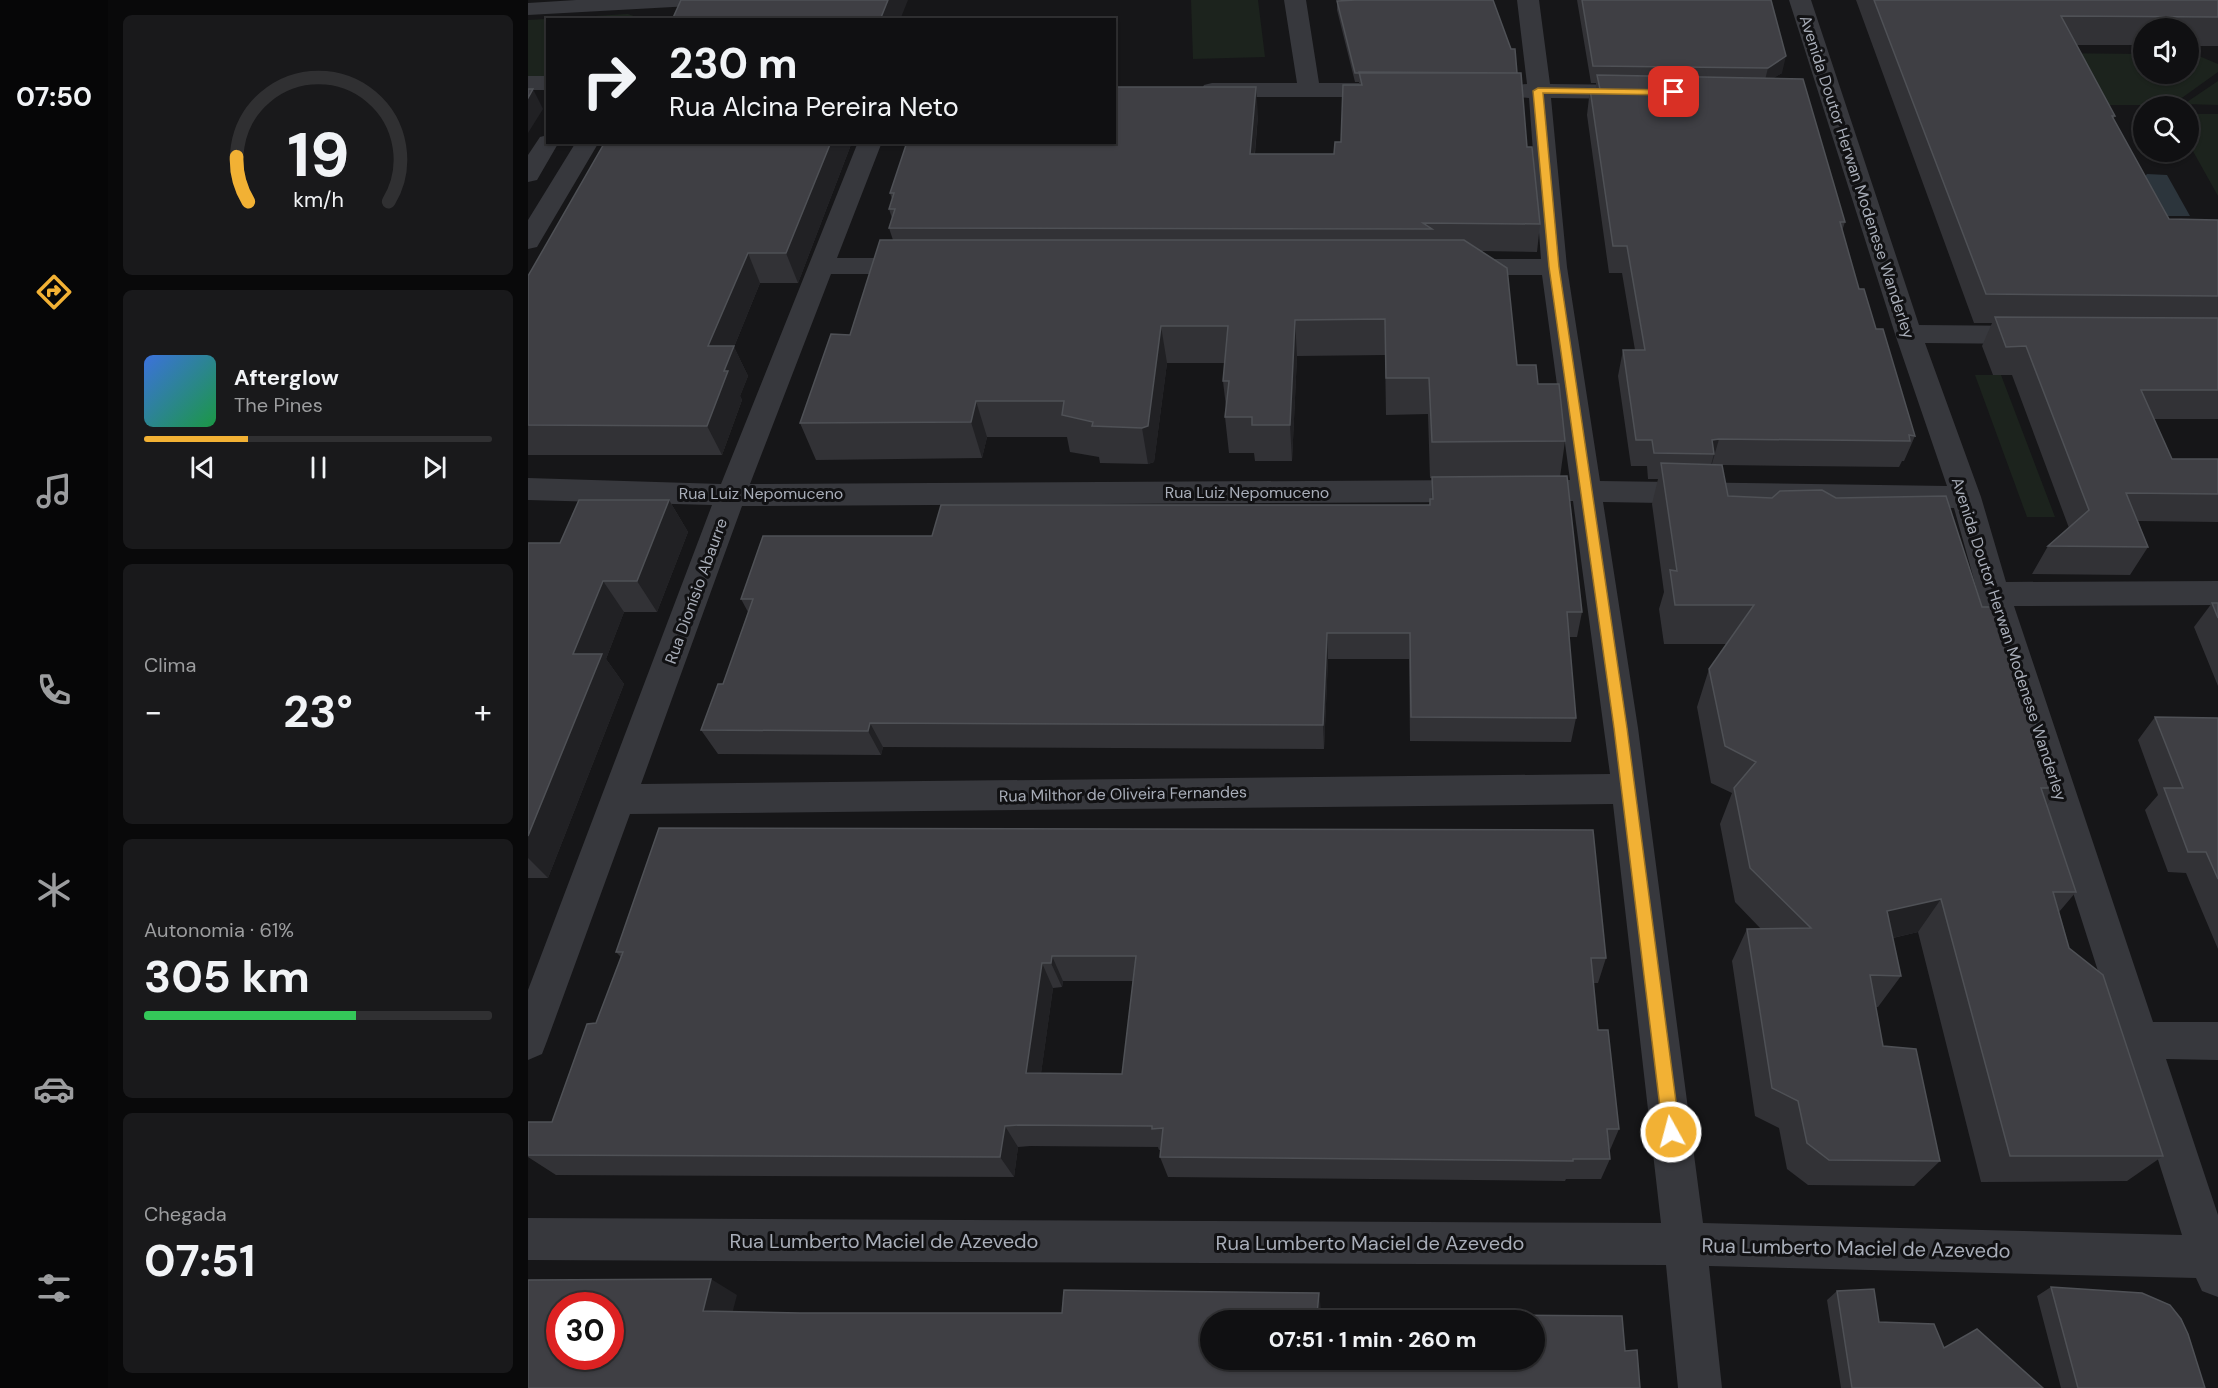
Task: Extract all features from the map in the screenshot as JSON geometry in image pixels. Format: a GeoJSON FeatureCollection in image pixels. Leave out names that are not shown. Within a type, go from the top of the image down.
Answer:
{"type":"FeatureCollection","features":[{"type":"Feature","properties":{"kind":"street"},"geometry":{"type":"LineString","coordinates":[[528,9],[657,11],[691,0]]}},
{"type":"Feature","properties":{"kind":"street"},"geometry":{"type":"LineString","coordinates":[[1295,0],[1309,90]]}},
{"type":"Feature","properties":{"kind":"street"},"geometry":{"type":"LineString","coordinates":[[1528,0],[1554,267],[1627,789],[1685,1244],[1700,1388]]}},
{"type":"Feature","properties":{"kind":"street","name":"Avenida Doutor Herwan Modenese Wanderley"},"geometry":{"type":"LineString","coordinates":[[1800,0],[1820,94],[1965,497],[1994,594],[2215,1268]]}},
{"type":"Feature","properties":{"kind":"street"},"geometry":{"type":"LineString","coordinates":[[528,83],[546,83]]}},
{"type":"Feature","properties":{"kind":"street"},"geometry":{"type":"LineString","coordinates":[[1186,90],[1412,90]]}},
{"type":"Feature","properties":{"kind":"street"},"geometry":{"type":"LineString","coordinates":[[1492,90],[1656,92]]}},
{"type":"Feature","properties":{"kind":"street"},"geometry":{"type":"LineString","coordinates":[[528,175],[547,144]]}},
{"type":"Feature","properties":{"kind":"street"},"geometry":{"type":"LineString","coordinates":[[528,241],[587,144]]}},
{"type":"Feature","properties":{"kind":"street","name":"Rua Dionísio Abaurre"},"geometry":{"type":"LineString","coordinates":[[528,1041],[731,495],[869,144]]}},
{"type":"Feature","properties":{"kind":"street"},"geometry":{"type":"LineString","coordinates":[[821,266],[939,266]]}},
{"type":"Feature","properties":{"kind":"street"},"geometry":{"type":"LineString","coordinates":[[1436,267],[1554,267]]}},
{"type":"Feature","properties":{"kind":"street"},"geometry":{"type":"LineString","coordinates":[[1908,334],[2051,335]]}},
{"type":"Feature","properties":{"kind":"street","name":"Rua Luiz Nepomuceno"},"geometry":{"type":"LineString","coordinates":[[528,489],[731,495],[1587,490],[1965,497]]}},
{"type":"Feature","properties":{"kind":"street"},"geometry":{"type":"LineString","coordinates":[[1994,594],[2218,593]]}},
{"type":"Feature","properties":{"kind":"street","name":"Rua Milthor de Oliveira Fernandes"},"geometry":{"type":"LineString","coordinates":[[619,799],[1627,789]]}},
{"type":"Feature","properties":{"kind":"street"},"geometry":{"type":"LineString","coordinates":[[2140,1040],[2218,1041]]}},
{"type":"Feature","properties":{"kind":"street","name":"Rua Lumberto Maciel de Azevedo"},"geometry":{"type":"LineString","coordinates":[[528,1239],[1685,1244],[2215,1268]]}},
{"type":"Feature","properties":{"kind":"shaded area"},"geometry":{"type":"Polygon","coordinates":[[[1191,0],[1258,0],[1265,57],[1193,59],[1191,0]]]}},
{"type":"Feature","properties":{"kind":"shaded area"},"geometry":{"type":"Polygon","coordinates":[[[628,14],[639,18],[561,18],[628,14]]]}},
{"type":"Feature","properties":{"kind":"shaded area"},"geometry":{"type":"Polygon","coordinates":[[[546,19],[546,77],[528,77],[528,20],[546,19]]]}},
{"type":"Feature","properties":{"kind":"shaded area"},"geometry":{"type":"Polygon","coordinates":[[[2044,53],[2133,54],[2133,84],[2199,84],[2199,56],[2218,64],[2218,72],[2185,96],[2133,96],[2133,105],[2006,105],[2044,53]]]}},
{"type":"Feature","properties":{"kind":"shaded area"},"geometry":{"type":"Polygon","coordinates":[[[2218,81],[2218,105],[2199,104],[2199,96],[2196,96],[2218,81]]]}},
{"type":"Feature","properties":{"kind":"shaded area"},"geometry":{"type":"Polygon","coordinates":[[[2199,114],[2218,114],[2218,196],[2199,162],[2199,114]]]}},
{"type":"Feature","properties":{"kind":"shaded area"},"geometry":{"type":"Polygon","coordinates":[[[2147,174],[2167,175],[2190,216],[2149,216],[2135,188],[2147,174]]]}},
{"type":"Feature","properties":{"kind":"shaded area"},"geometry":{"type":"Polygon","coordinates":[[[1975,375],[2001,375],[2055,517],[2027,517],[1975,375]]]}},
{"type":"Feature","properties":{"kind":"building"},"geometry":{"type":"Polygon","coordinates":[[[681,0],[888,0],[881,18],[673,18],[681,0]]]}},
{"type":"Feature","properties":{"kind":"building"},"geometry":{"type":"Polygon","coordinates":[[[1493,0],[1511,49],[1515,49],[1517,73],[1355,73],[1337,1],[1493,0]]]}},
{"type":"Feature","properties":{"kind":"building"},"geometry":{"type":"Polygon","coordinates":[[[1582,0],[1771,0],[1786,56],[1768,68],[1593,66],[1582,0]]]}},
{"type":"Feature","properties":{"kind":"building"},"geometry":{"type":"Polygon","coordinates":[[[1874,0],[2218,0],[2218,17],[2061,16],[2115,116],[2112,116],[2133,154],[2133,162],[2137,162],[2169,219],[2218,220],[2218,296],[1986,294],[1874,0]]]}},
{"type":"Feature","properties":{"kind":"building"},"geometry":{"type":"Polygon","coordinates":[[[1359,72],[1521,73],[1527,147],[1532,147],[1540,224],[1423,223],[1432,229],[889,228],[895,209],[889,209],[894,193],[890,193],[906,144],[1116,144],[1116,87],[1256,87],[1250,154],[1334,154],[1335,142],[1341,142],[1343,85],[1362,85],[1359,72]]]}},
{"type":"Feature","properties":{"kind":"building"},"geometry":{"type":"Polygon","coordinates":[[[1597,75],[1803,79],[1845,222],[1840,222],[1859,289],[1864,289],[1876,329],[1883,329],[1915,436],[1909,435],[1910,441],[1719,439],[1712,440],[1714,454],[1654,453],[1652,440],[1636,440],[1623,350],[1645,350],[1627,246],[1613,246],[1590,89],[1600,89],[1597,75]]]}},
{"type":"Feature","properties":{"kind":"building"},"geometry":{"type":"Polygon","coordinates":[[[604,144],[830,144],[786,253],[748,253],[708,346],[734,346],[724,371],[728,371],[707,426],[528,425],[528,276],[604,144]]]}},
{"type":"Feature","properties":{"kind":"building"},"geometry":{"type":"Polygon","coordinates":[[[880,240],[1464,240],[1507,268],[1517,365],[1536,365],[1538,384],[1559,384],[1565,441],[1432,442],[1429,378],[1386,378],[1385,319],[1295,320],[1290,425],[1252,425],[1252,417],[1225,417],[1229,381],[1223,381],[1228,326],[1161,326],[1148,426],[1142,428],[1092,426],[1093,422],[1062,415],[1064,401],[976,401],[971,422],[800,423],[831,334],[850,335],[880,240]]]}},
{"type":"Feature","properties":{"kind":"building"},"geometry":{"type":"Polygon","coordinates":[[[1995,317],[2218,318],[2218,390],[2141,390],[2172,459],[2218,459],[2218,494],[2126,493],[2148,547],[2048,546],[2089,510],[2026,346],[2006,347],[1995,317]]]}},
{"type":"Feature","properties":{"kind":"building"},"geometry":{"type":"Polygon","coordinates":[[[1661,463],[1722,465],[1728,496],[1772,498],[1780,491],[1822,490],[1836,498],[1946,496],[1982,607],[1996,607],[2040,738],[2044,738],[2060,788],[2041,788],[2076,892],[2053,892],[2069,948],[2103,975],[2163,1156],[2010,1156],[1941,899],[1887,911],[1901,976],[1870,975],[1883,1046],[1916,1049],[1940,1161],[1829,1160],[1807,1143],[1798,1101],[1772,1088],[1747,929],[1811,928],[1750,868],[1734,788],[1756,762],[1725,746],[1709,669],[1754,605],[1675,605],[1670,570],[1677,571],[1661,463]]]}},
{"type":"Feature","properties":{"kind":"building"},"geometry":{"type":"Polygon","coordinates":[[[1567,476],[1582,612],[1567,612],[1576,718],[1411,717],[1410,633],[1327,633],[1323,725],[870,723],[868,731],[701,730],[718,684],[723,684],[753,599],[741,599],[763,536],[932,536],[941,505],[1430,505],[1430,499],[1433,499],[1432,477],[1567,476]]]}},
{"type":"Feature","properties":{"kind":"building"},"geometry":{"type":"Polygon","coordinates":[[[579,500],[669,500],[637,581],[603,581],[573,654],[602,654],[528,836],[528,543],[560,543],[579,500]]]}},
{"type":"Feature","properties":{"kind":"building"},"geometry":{"type":"Polygon","coordinates":[[[2212,603],[2218,603],[2218,618],[2212,603]]]}},
{"type":"Feature","properties":{"kind":"building"},"geometry":{"type":"Polygon","coordinates":[[[2155,717],[2218,718],[2218,879],[2206,852],[2188,852],[2164,788],[2183,788],[2155,717]]]}},
{"type":"Feature","properties":{"kind":"building"},"geometry":{"type":"Polygon","coordinates":[[[659,828],[1593,830],[1606,958],[1591,958],[1598,1030],[1608,1030],[1619,1129],[1607,1129],[1610,1159],[1573,1159],[1573,1161],[1160,1157],[1163,1128],[1018,1125],[1005,1126],[1000,1157],[528,1155],[528,1122],[552,1122],[587,1024],[596,1023],[623,952],[616,952],[659,828]],[[1052,956],[1051,963],[1042,963],[1026,1073],[1122,1074],[1136,956],[1052,956]]]}},
{"type":"Feature","properties":{"kind":"building"},"geometry":{"type":"Polygon","coordinates":[[[711,1279],[703,1311],[1062,1313],[1064,1290],[1319,1293],[1317,1310],[1200,1310],[1200,1370],[1545,1370],[1545,1315],[1622,1316],[1625,1351],[1637,1350],[1640,1388],[528,1388],[528,1280],[711,1279]]]}},
{"type":"Feature","properties":{"kind":"building"},"geometry":{"type":"Polygon","coordinates":[[[2051,1287],[2142,1293],[2170,1305],[2181,1319],[2188,1334],[2205,1388],[2078,1388],[2051,1287]]]}},
{"type":"Feature","properties":{"kind":"building"},"geometry":{"type":"Polygon","coordinates":[[[1874,1289],[1879,1322],[1934,1324],[1944,1348],[1977,1329],[2043,1388],[1852,1388],[1837,1291],[1874,1289]]]}},
{"type":"Feature","properties":{"kind":"route"},"geometry":{"type":"LineString","coordinates":[[1671,1132],[1620,728],[1554,267],[1542,114],[1538,91],[1674,92]]}}]}
